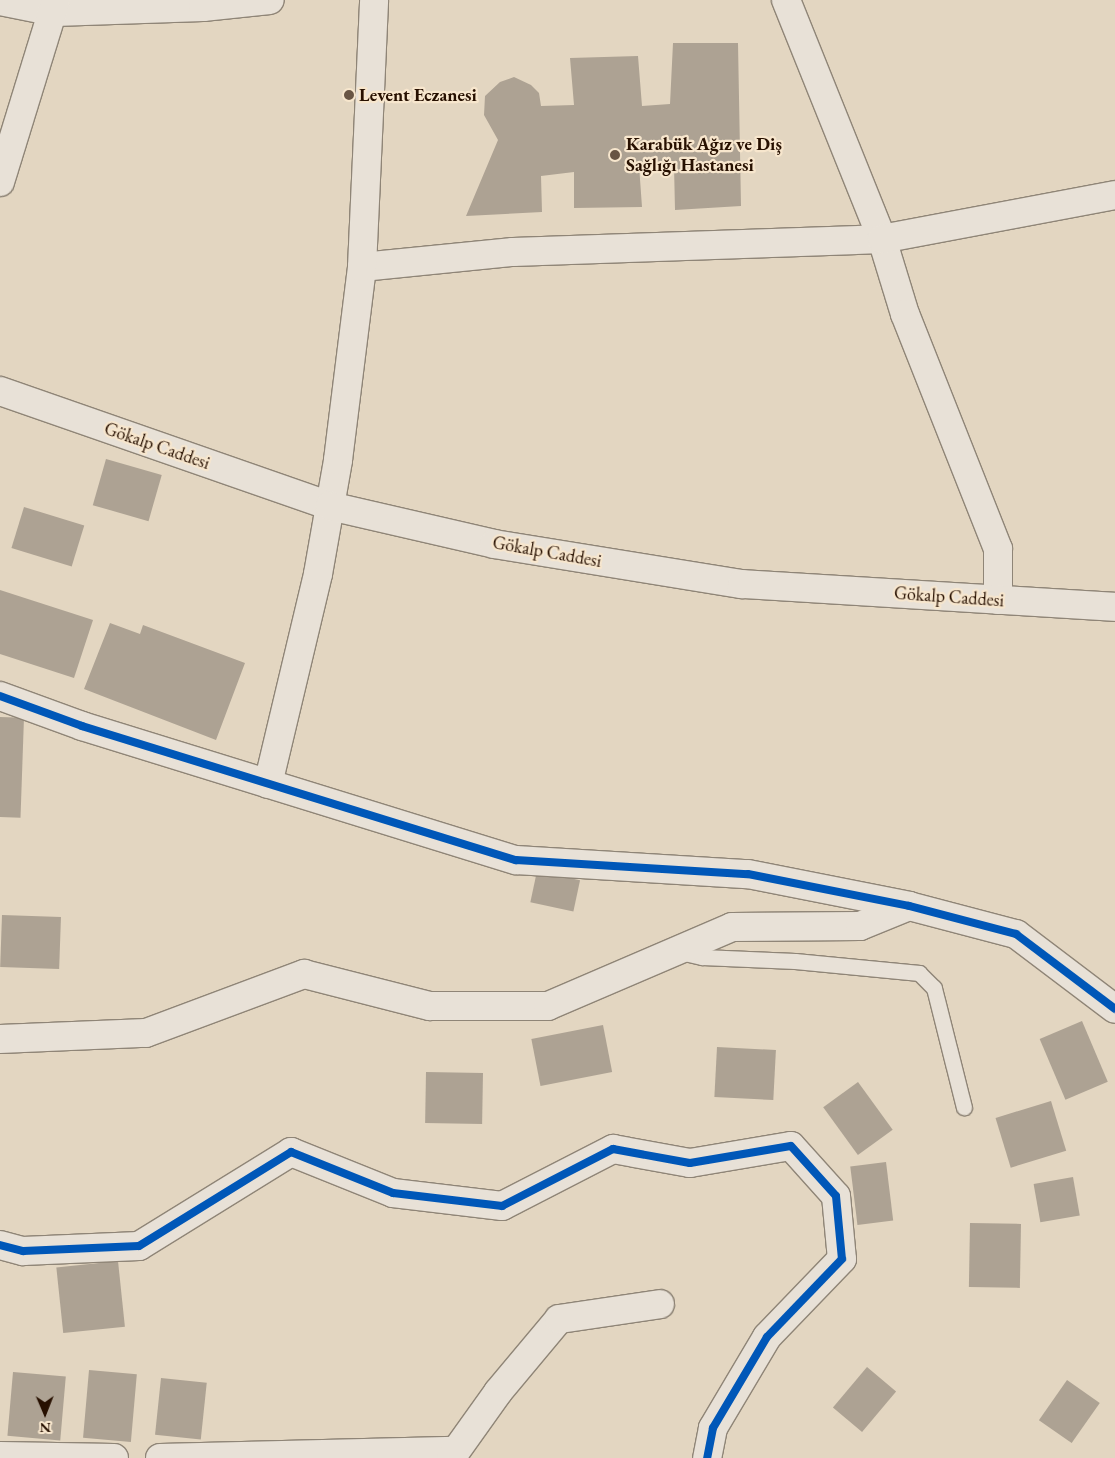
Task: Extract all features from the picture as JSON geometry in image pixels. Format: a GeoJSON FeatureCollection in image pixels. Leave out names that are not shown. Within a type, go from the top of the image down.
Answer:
{"type":"FeatureCollection","features":[{"type":"Feature","properties":{"kind":"street"},"geometry":{"type":"LineString","coordinates":[[0,1],[56,6],[203,7],[270,0]]}},
{"type":"Feature","properties":{"kind":"street"},"geometry":{"type":"LineString","coordinates":[[268,784],[318,574],[330,506],[362,267],[374,0]]}},
{"type":"Feature","properties":{"kind":"street"},"geometry":{"type":"LineString","coordinates":[[786,0],[882,238],[905,314],[998,549],[998,600]]}},
{"type":"Feature","properties":{"kind":"street"},"geometry":{"type":"LineString","coordinates":[[0,182],[56,6]]}},
{"type":"Feature","properties":{"kind":"street"},"geometry":{"type":"LineString","coordinates":[[362,267],[513,252],[882,238],[1115,195]]}},
{"type":"Feature","properties":{"kind":"street","name":"Gökalp Caddesi"},"geometry":{"type":"LineString","coordinates":[[0,391],[330,506],[494,544],[742,584],[1115,606]]}},
{"type":"Feature","properties":{"kind":"street"},"geometry":{"type":"LineString","coordinates":[[0,696],[82,726],[516,860],[748,874],[909,906],[1016,934],[1115,1009]]}},
{"type":"Feature","properties":{"kind":"street"},"geometry":{"type":"LineString","coordinates":[[0,1040],[146,1033],[304,974],[430,1006],[548,1006],[732,927],[860,926],[909,906]]}},
{"type":"Feature","properties":{"kind":"street"},"geometry":{"type":"LineString","coordinates":[[0,1245],[23,1251],[139,1246],[291,1152],[393,1193],[502,1206],[613,1149],[690,1163],[792,1146],[836,1196],[842,1259],[767,1337],[713,1428],[707,1458]]}},
{"type":"Feature","properties":{"kind":"street"},"geometry":{"type":"LineString","coordinates":[[160,1458],[453,1454],[498,1392],[559,1319],[660,1304]]}},
{"type":"Feature","properties":{"kind":"street"},"geometry":{"type":"LineString","coordinates":[[0,1456],[114,1458]]}},
{"type":"Feature","properties":{"kind":"lane"},"geometry":{"type":"LineString","coordinates":[[676,951],[702,957],[795,961],[919,973],[934,988],[964,1107]]}},
{"type":"Feature","properties":{"kind":"building"},"geometry":{"type":"Polygon","coordinates":[[[673,43],[738,43],[741,206],[675,210],[674,166],[639,165],[642,207],[574,208],[574,172],[541,176],[542,212],[466,216],[498,140],[484,115],[485,96],[500,82],[514,77],[531,85],[539,93],[541,106],[574,105],[570,58],[638,56],[642,106],[670,104],[673,43]]]}},
{"type":"Feature","properties":{"kind":"building"},"geometry":{"type":"Polygon","coordinates":[[[106,459],[162,475],[149,521],[93,505],[106,459]]]}},
{"type":"Feature","properties":{"kind":"building"},"geometry":{"type":"Polygon","coordinates":[[[24,507],[84,525],[72,567],[11,548],[24,507]]]}},
{"type":"Feature","properties":{"kind":"building"},"geometry":{"type":"Polygon","coordinates":[[[0,590],[93,620],[74,678],[0,654],[0,590]]]}},
{"type":"Feature","properties":{"kind":"building"},"geometry":{"type":"Polygon","coordinates":[[[110,623],[140,634],[143,625],[245,663],[216,740],[84,689],[110,623]]]}},
{"type":"Feature","properties":{"kind":"building"},"geometry":{"type":"Polygon","coordinates":[[[0,717],[24,718],[20,818],[0,817],[0,717]]]}},
{"type":"Feature","properties":{"kind":"building"},"geometry":{"type":"Polygon","coordinates":[[[537,871],[580,880],[573,911],[530,902],[537,871]]]}},
{"type":"Feature","properties":{"kind":"building"},"geometry":{"type":"Polygon","coordinates":[[[2,915],[61,917],[59,969],[0,967],[2,915]]]}},
{"type":"Feature","properties":{"kind":"building"},"geometry":{"type":"Polygon","coordinates":[[[1082,1021],[1108,1082],[1065,1100],[1040,1039],[1082,1021]]]}},
{"type":"Feature","properties":{"kind":"building"},"geometry":{"type":"Polygon","coordinates":[[[603,1025],[612,1072],[541,1086],[531,1039],[603,1025]]]}},
{"type":"Feature","properties":{"kind":"building"},"geometry":{"type":"Polygon","coordinates":[[[717,1047],[776,1050],[773,1100],[714,1097],[717,1047]]]}},
{"type":"Feature","properties":{"kind":"building"},"geometry":{"type":"Polygon","coordinates":[[[426,1072],[483,1073],[482,1124],[425,1123],[426,1072]]]}},
{"type":"Feature","properties":{"kind":"building"},"geometry":{"type":"Polygon","coordinates":[[[858,1082],[893,1130],[858,1155],[823,1107],[858,1082]]]}},
{"type":"Feature","properties":{"kind":"building"},"geometry":{"type":"Polygon","coordinates":[[[1051,1101],[1066,1151],[1011,1168],[996,1118],[1051,1101]]]}},
{"type":"Feature","properties":{"kind":"building"},"geometry":{"type":"Polygon","coordinates":[[[886,1162],[893,1221],[857,1225],[850,1166],[886,1162]]]}},
{"type":"Feature","properties":{"kind":"building"},"geometry":{"type":"Polygon","coordinates":[[[1073,1177],[1080,1215],[1040,1222],[1034,1184],[1073,1177]]]}},
{"type":"Feature","properties":{"kind":"building"},"geometry":{"type":"Polygon","coordinates":[[[970,1223],[1021,1224],[1020,1288],[969,1287],[970,1223]]]}},
{"type":"Feature","properties":{"kind":"building"},"geometry":{"type":"Polygon","coordinates":[[[118,1261],[125,1327],[63,1333],[56,1267],[118,1261]]]}},
{"type":"Feature","properties":{"kind":"building"},"geometry":{"type":"Polygon","coordinates":[[[867,1367],[896,1391],[862,1432],[833,1408],[867,1367]]]}},
{"type":"Feature","properties":{"kind":"building"},"geometry":{"type":"Polygon","coordinates":[[[89,1370],[137,1374],[131,1442],[83,1438],[89,1370]]]}},
{"type":"Feature","properties":{"kind":"building"},"geometry":{"type":"Polygon","coordinates":[[[13,1372],[66,1377],[60,1440],[7,1436],[13,1372]]]}},
{"type":"Feature","properties":{"kind":"building"},"geometry":{"type":"Polygon","coordinates":[[[161,1378],[207,1383],[201,1439],[155,1435],[161,1378]]]}},
{"type":"Feature","properties":{"kind":"building"},"geometry":{"type":"Polygon","coordinates":[[[1067,1380],[1100,1403],[1072,1443],[1039,1420],[1067,1380]]]}},
{"type":"Feature","properties":{"kind":"cycle path"},"geometry":{"type":"LineString","coordinates":[[0,696],[82,726],[516,860],[748,874],[909,906],[1016,934],[1115,1009]]}},
{"type":"Feature","properties":{"kind":"cycle path"},"geometry":{"type":"LineString","coordinates":[[0,1245],[23,1251],[139,1246],[291,1152],[393,1193],[502,1206],[613,1149],[690,1163],[791,1146],[836,1196],[842,1259],[767,1337],[713,1428],[707,1458]]}},
{"type":"Feature","properties":{"kind":"place","name":"Levent Eczanesi"},"geometry":{"type":"Point","coordinates":[349,95]}},
{"type":"Feature","properties":{"kind":"place","name":"Karabük Ağız ve Diş Sağlığı Hastanesi"},"geometry":{"type":"Point","coordinates":[615,155]}}]}
